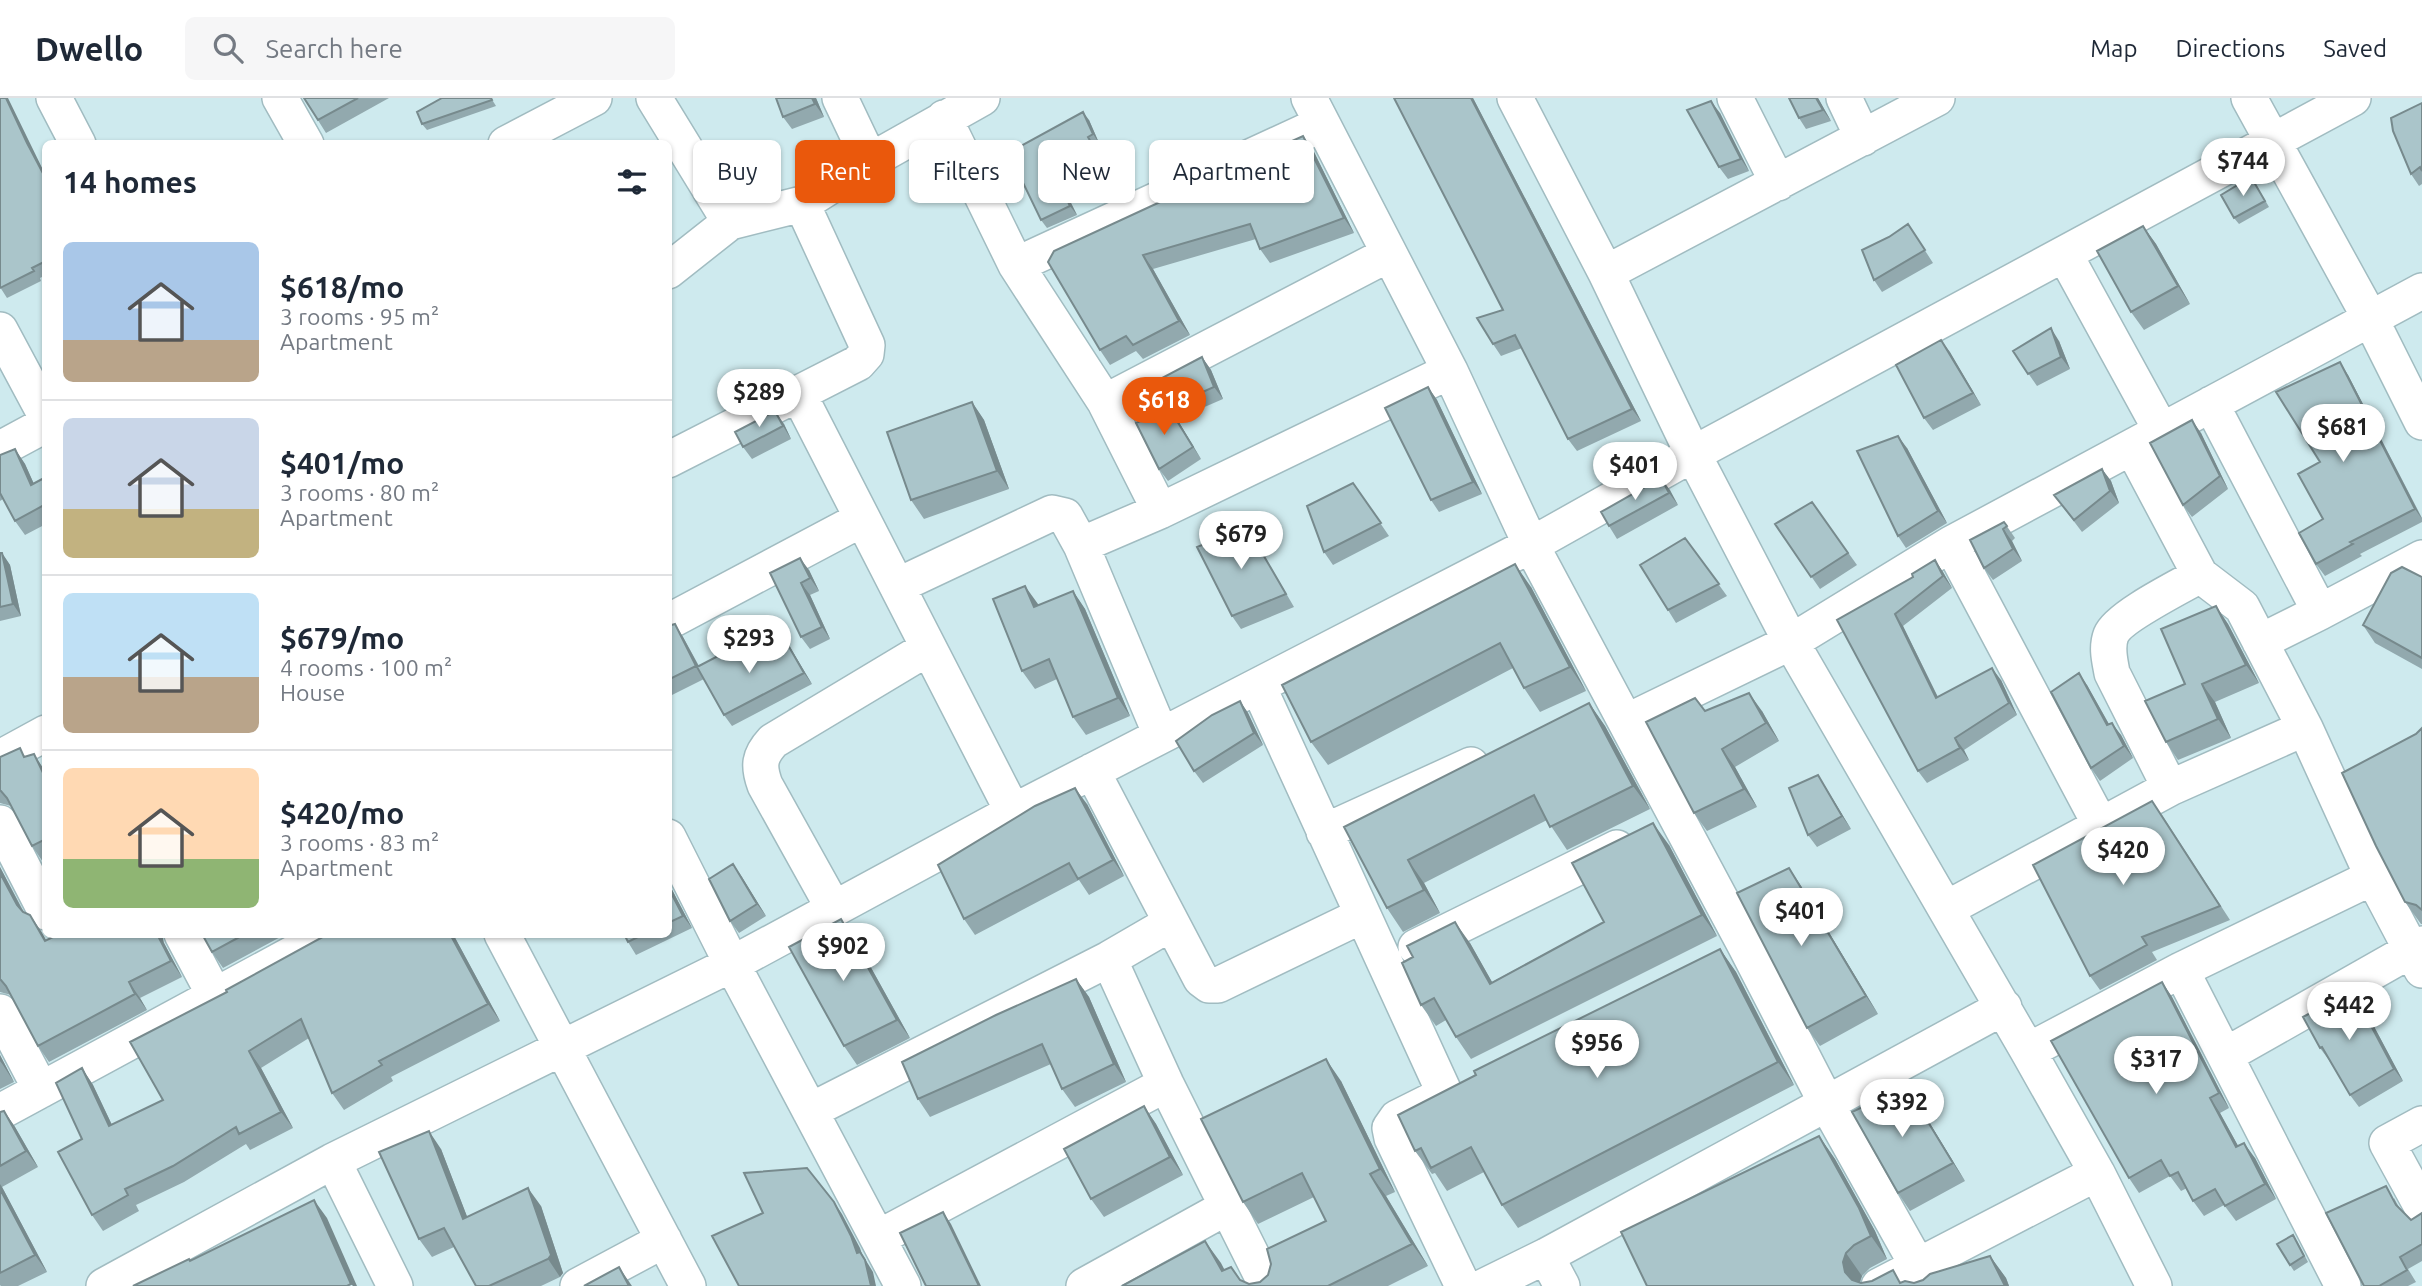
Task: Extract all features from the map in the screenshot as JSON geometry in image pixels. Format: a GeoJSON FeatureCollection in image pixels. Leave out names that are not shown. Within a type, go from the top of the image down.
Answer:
{"type":"FeatureCollection","features":[{"type":"Feature","properties":{"kind":"street"},"geometry":{"type":"LineString","coordinates":[[54,98],[76,140]]}},
{"type":"Feature","properties":{"kind":"street"},"geometry":{"type":"LineString","coordinates":[[280,98],[304,140]]}},
{"type":"Feature","properties":{"kind":"street"},"geometry":{"type":"LineString","coordinates":[[514,140],[594,98]]}},
{"type":"Feature","properties":{"kind":"street"},"geometry":{"type":"LineString","coordinates":[[654,98],[730,222]]}},
{"type":"Feature","properties":{"kind":"street"},"geometry":{"type":"LineString","coordinates":[[840,98],[860,140]]}},
{"type":"Feature","properties":{"kind":"street"},"geometry":{"type":"LineString","coordinates":[[895,146],[982,98]]}},
{"type":"Feature","properties":{"kind":"street"},"geometry":{"type":"LineString","coordinates":[[1515,98],[1606,274],[1693,454],[1791,642],[2004,1007],[2097,1173],[2154,1286]]}},
{"type":"Feature","properties":{"kind":"street"},"geometry":{"type":"LineString","coordinates":[[1735,98],[1778,183]]}},
{"type":"Feature","properties":{"kind":"street"},"geometry":{"type":"LineString","coordinates":[[1844,98],[1863,138]]}},
{"type":"Feature","properties":{"kind":"street"},"geometry":{"type":"LineString","coordinates":[[1606,274],[1937,98]]}},
{"type":"Feature","properties":{"kind":"street"},"geometry":{"type":"LineString","coordinates":[[2249,98],[2370,318],[2422,422]]}},
{"type":"Feature","properties":{"kind":"street"},"geometry":{"type":"LineString","coordinates":[[103,1286],[333,1161],[732,964],[1013,812],[1531,545],[1693,454],[2353,98]]}},
{"type":"Feature","properties":{"kind":"street"},"geometry":{"type":"LineString","coordinates":[[1016,265],[1315,111],[1450,372],[1610,711],[1657,828],[1826,1104],[1924,1276]]}},
{"type":"Feature","properties":{"kind":"street"},"geometry":{"type":"LineString","coordinates":[[944,118],[1016,265],[1105,402],[1160,510]]}},
{"type":"Feature","properties":{"kind":"street"},"geometry":{"type":"LineString","coordinates":[[672,268],[730,222],[802,204],[867,345],[866,354],[858,363],[672,458]]}},
{"type":"Feature","properties":{"kind":"street"},"geometry":{"type":"LineString","coordinates":[[1105,402],[1389,254]]}},
{"type":"Feature","properties":{"kind":"street"},"geometry":{"type":"LineString","coordinates":[[2065,255],[2146,439],[2200,575],[2242,607],[2305,728],[2373,877],[2419,954],[2226,1055]]}},
{"type":"Feature","properties":{"kind":"street"},"geometry":{"type":"LineString","coordinates":[[1610,711],[1791,642],[1951,544],[2422,291]]}},
{"type":"Feature","properties":{"kind":"street"},"geometry":{"type":"LineString","coordinates":[[0,330],[42,408]]}},
{"type":"Feature","properties":{"kind":"street"},"geometry":{"type":"LineString","coordinates":[[1081,545],[1450,372]]}},
{"type":"Feature","properties":{"kind":"street"},"geometry":{"type":"LineString","coordinates":[[797,393],[1013,812]]}},
{"type":"Feature","properties":{"kind":"street"},"geometry":{"type":"LineString","coordinates":[[2211,404],[2320,612]]}},
{"type":"Feature","properties":{"kind":"street"},"geometry":{"type":"LineString","coordinates":[[0,449],[42,426]]}},
{"type":"Feature","properties":{"kind":"street"},"geometry":{"type":"LineString","coordinates":[[897,586],[1052,513],[1065,516],[1081,545],[1161,735]]}},
{"type":"Feature","properties":{"kind":"street"},"geometry":{"type":"LineString","coordinates":[[672,620],[862,519]]}},
{"type":"Feature","properties":{"kind":"street"},"geometry":{"type":"LineString","coordinates":[[1951,544],[2101,826]]}},
{"type":"Feature","properties":{"kind":"street"},"geometry":{"type":"LineString","coordinates":[[2260,642],[2422,558]]}},
{"type":"Feature","properties":{"kind":"street"},"geometry":{"type":"LineString","coordinates":[[2170,788],[2112,673],[2108,653],[2111,634],[2123,621],[2200,575]]}},
{"type":"Feature","properties":{"kind":"street"},"geometry":{"type":"LineString","coordinates":[[834,909],[765,785],[760,770],[763,752],[773,741],[928,648]]}},
{"type":"Feature","properties":{"kind":"street"},"geometry":{"type":"LineString","coordinates":[[1258,686],[1385,963],[1457,1088],[1397,1118],[1390,1128],[1392,1138],[1463,1286]]}},
{"type":"Feature","properties":{"kind":"street"},"geometry":{"type":"LineString","coordinates":[[1946,909],[2170,788],[2305,728]]}},
{"type":"Feature","properties":{"kind":"street"},"geometry":{"type":"LineString","coordinates":[[0,758],[42,735]]}},
{"type":"Feature","properties":{"kind":"street"},"geometry":{"type":"LineString","coordinates":[[1324,832],[1501,751]]}},
{"type":"Feature","properties":{"kind":"street"},"geometry":{"type":"LineString","coordinates":[[2330,786],[2365,768]]}},
{"type":"Feature","properties":{"kind":"street"},"geometry":{"type":"LineString","coordinates":[[1092,771],[1201,979],[1209,985],[1218,985],[1363,915]]}},
{"type":"Feature","properties":{"kind":"street"},"geometry":{"type":"LineString","coordinates":[[0,823],[42,904]]}},
{"type":"Feature","properties":{"kind":"street"},"geometry":{"type":"LineString","coordinates":[[1385,963],[1657,828]]}},
{"type":"Feature","properties":{"kind":"street"},"geometry":{"type":"LineString","coordinates":[[672,845],[903,1286]]}},
{"type":"Feature","properties":{"kind":"street"},"geometry":{"type":"LineString","coordinates":[[2028,1051],[2181,970],[2373,877]]}},
{"type":"Feature","properties":{"kind":"street"},"geometry":{"type":"LineString","coordinates":[[810,1111],[1109,959],[1171,923]]}},
{"type":"Feature","properties":{"kind":"street"},"geometry":{"type":"LineString","coordinates":[[184,938],[215,996]]}},
{"type":"Feature","properties":{"kind":"street"},"geometry":{"type":"LineString","coordinates":[[504,938],[688,1286]]}},
{"type":"Feature","properties":{"kind":"street"},"geometry":{"type":"LineString","coordinates":[[0,1112],[215,996],[308,940]]}},
{"type":"Feature","properties":{"kind":"street"},"geometry":{"type":"LineString","coordinates":[[1109,959],[1166,1084],[1267,1286]]}},
{"type":"Feature","properties":{"kind":"street"},"geometry":{"type":"LineString","coordinates":[[2181,970],[2343,1286]]}},
{"type":"Feature","properties":{"kind":"street"},"geometry":{"type":"LineString","coordinates":[[1485,1286],[1554,1271],[1826,1104],[2004,1007]]}},
{"type":"Feature","properties":{"kind":"street"},"geometry":{"type":"LineString","coordinates":[[0,1012],[41,1090]]}},
{"type":"Feature","properties":{"kind":"street"},"geometry":{"type":"LineString","coordinates":[[878,1238],[1166,1084]]}},
{"type":"Feature","properties":{"kind":"street"},"geometry":{"type":"LineString","coordinates":[[2422,1124],[2387,1143],[2422,1207]]}},
{"type":"Feature","properties":{"kind":"street"},"geometry":{"type":"LineString","coordinates":[[333,1161],[395,1286]]}},
{"type":"Feature","properties":{"kind":"street"},"geometry":{"type":"LineString","coordinates":[[1879,1286],[1924,1276],[2097,1173]]}},
{"type":"Feature","properties":{"kind":"street"},"geometry":{"type":"LineString","coordinates":[[1084,1286],[1227,1207]]}},
{"type":"Feature","properties":{"kind":"street"},"geometry":{"type":"LineString","coordinates":[[578,1286],[664,1240]]}},
{"type":"Feature","properties":{"kind":"building"},"geometry":{"type":"Polygon","coordinates":[[[0,98],[6,98],[42,171],[42,263],[32,268],[34,271],[0,288],[0,98]]]}},
{"type":"Feature","properties":{"kind":"building"},"geometry":{"type":"Polygon","coordinates":[[[304,98],[358,98],[318,120],[304,98]]]}},
{"type":"Feature","properties":{"kind":"building"},"geometry":{"type":"Polygon","coordinates":[[[442,98],[492,100],[422,124],[417,112],[442,98]]]}},
{"type":"Feature","properties":{"kind":"building"},"geometry":{"type":"Polygon","coordinates":[[[776,98],[812,98],[815,104],[783,117],[776,98]]]}},
{"type":"Feature","properties":{"kind":"building"},"geometry":{"type":"Polygon","coordinates":[[[1394,98],[1471,98],[1632,409],[1568,439],[1515,335],[1493,344],[1477,318],[1503,310],[1394,98]]]}},
{"type":"Feature","properties":{"kind":"building"},"geometry":{"type":"Polygon","coordinates":[[[1789,98],[1816,98],[1823,110],[1799,118],[1789,98]]]}},
{"type":"Feature","properties":{"kind":"building"},"geometry":{"type":"Polygon","coordinates":[[[1711,101],[1741,159],[1719,167],[1687,110],[1711,101]]]}},
{"type":"Feature","properties":{"kind":"building"},"geometry":{"type":"Polygon","coordinates":[[[2422,103],[2422,171],[2420,167],[2411,174],[2393,131],[2391,118],[2422,103]]]}},
{"type":"Feature","properties":{"kind":"building"},"geometry":{"type":"Polygon","coordinates":[[[1083,112],[1093,134],[1088,137],[1090,140],[1038,140],[1038,203],[1069,203],[1070,206],[1041,220],[1024,185],[1024,144],[1083,112]]]}},
{"type":"Feature","properties":{"kind":"building"},"geometry":{"type":"Polygon","coordinates":[[[1314,158],[1344,218],[1260,249],[1250,224],[1143,255],[1179,321],[1133,345],[1126,336],[1100,350],[1048,262],[1054,251],[1158,203],[1314,203],[1314,158]]]}},
{"type":"Feature","properties":{"kind":"building"},"geometry":{"type":"Polygon","coordinates":[[[2251,177],[2265,201],[2234,218],[2221,195],[2251,177]]]}},
{"type":"Feature","properties":{"kind":"building"},"geometry":{"type":"Polygon","coordinates":[[[1908,224],[1925,250],[1874,280],[1862,250],[1908,224]]]}},
{"type":"Feature","properties":{"kind":"building"},"geometry":{"type":"Polygon","coordinates":[[[2143,226],[2178,286],[2131,312],[2097,251],[2143,226]]]}},
{"type":"Feature","properties":{"kind":"building"},"geometry":{"type":"Polygon","coordinates":[[[2051,328],[2061,357],[2028,374],[2013,351],[2051,328]]]}},
{"type":"Feature","properties":{"kind":"building"},"geometry":{"type":"Polygon","coordinates":[[[1941,340],[1973,393],[1924,418],[1896,365],[1941,340]]]}},
{"type":"Feature","properties":{"kind":"building"},"geometry":{"type":"Polygon","coordinates":[[[1202,357],[1214,387],[1178,403],[1160,379],[1202,357]]]}},
{"type":"Feature","properties":{"kind":"building"},"geometry":{"type":"Polygon","coordinates":[[[2340,362],[2415,509],[2350,542],[2353,544],[2316,564],[2299,533],[2323,519],[2298,474],[2320,462],[2276,392],[2340,362]]]}},
{"type":"Feature","properties":{"kind":"building"},"geometry":{"type":"Polygon","coordinates":[[[1428,387],[1473,482],[1431,500],[1385,408],[1428,387]]]}},
{"type":"Feature","properties":{"kind":"building"},"geometry":{"type":"Polygon","coordinates":[[[972,402],[997,471],[911,500],[887,432],[972,402]]]}},
{"type":"Feature","properties":{"kind":"building"},"geometry":{"type":"Polygon","coordinates":[[[1169,408],[1193,447],[1159,469],[1136,423],[1169,408]]]}},
{"type":"Feature","properties":{"kind":"building"},"geometry":{"type":"Polygon","coordinates":[[[775,411],[783,426],[743,447],[735,432],[775,411]]]}},
{"type":"Feature","properties":{"kind":"building"},"geometry":{"type":"Polygon","coordinates":[[[2192,420],[2220,476],[2183,505],[2150,443],[2192,420]]]}},
{"type":"Feature","properties":{"kind":"building"},"geometry":{"type":"Polygon","coordinates":[[[1898,436],[1938,511],[1898,536],[1857,451],[1898,436]]]}},
{"type":"Feature","properties":{"kind":"building"},"geometry":{"type":"Polygon","coordinates":[[[15,449],[31,485],[42,479],[42,506],[15,521],[0,493],[0,455],[15,449]]]}},
{"type":"Feature","properties":{"kind":"building"},"geometry":{"type":"Polygon","coordinates":[[[2102,469],[2110,491],[2074,520],[2054,495],[2102,469]]]}},
{"type":"Feature","properties":{"kind":"building"},"geometry":{"type":"Polygon","coordinates":[[[1661,478],[1669,493],[1609,526],[1601,512],[1661,478]]]}},
{"type":"Feature","properties":{"kind":"building"},"geometry":{"type":"Polygon","coordinates":[[[1353,483],[1381,523],[1324,552],[1307,506],[1353,483]]]}},
{"type":"Feature","properties":{"kind":"building"},"geometry":{"type":"Polygon","coordinates":[[[1812,502],[1848,553],[1811,577],[1775,524],[1812,502]]]}},
{"type":"Feature","properties":{"kind":"building"},"geometry":{"type":"Polygon","coordinates":[[[2004,522],[2007,526],[2003,529],[2013,549],[1984,568],[1970,540],[2004,522]]]}},
{"type":"Feature","properties":{"kind":"building"},"geometry":{"type":"Polygon","coordinates":[[[1247,527],[1286,594],[1232,616],[1197,547],[1247,527]]]}},
{"type":"Feature","properties":{"kind":"building"},"geometry":{"type":"Polygon","coordinates":[[[1685,538],[1719,584],[1668,610],[1640,565],[1685,538]]]}},
{"type":"Feature","properties":{"kind":"building"},"geometry":{"type":"Polygon","coordinates":[[[0,553],[13,604],[0,607],[0,553]]]}},
{"type":"Feature","properties":{"kind":"building"},"geometry":{"type":"Polygon","coordinates":[[[800,558],[810,578],[801,583],[822,627],[801,637],[770,573],[800,558]]]}},
{"type":"Feature","properties":{"kind":"building"},"geometry":{"type":"Polygon","coordinates":[[[1935,560],[1943,576],[1895,614],[1936,698],[1992,668],[2009,703],[1955,738],[1960,748],[1918,771],[1837,620],[1913,577],[1912,574],[1935,560]]]}},
{"type":"Feature","properties":{"kind":"building"},"geometry":{"type":"Polygon","coordinates":[[[1515,564],[1570,667],[1524,688],[1500,643],[1311,742],[1282,685],[1515,564]]]}},
{"type":"Feature","properties":{"kind":"building"},"geometry":{"type":"Polygon","coordinates":[[[2402,567],[2422,577],[2422,658],[2363,625],[2391,573],[2402,567]]]}},
{"type":"Feature","properties":{"kind":"building"},"geometry":{"type":"Polygon","coordinates":[[[1025,586],[1034,607],[1073,591],[1118,698],[1073,717],[1049,659],[1022,671],[993,599],[1025,586]]]}},
{"type":"Feature","properties":{"kind":"building"},"geometry":{"type":"Polygon","coordinates":[[[2216,606],[2246,665],[2202,684],[2218,719],[2166,742],[2145,701],[2185,684],[2161,629],[2216,606]]]}},
{"type":"Feature","properties":{"kind":"building"},"geometry":{"type":"Polygon","coordinates":[[[675,624],[696,666],[672,678],[672,625],[675,624]]]}},
{"type":"Feature","properties":{"kind":"building"},"geometry":{"type":"Polygon","coordinates":[[[784,638],[804,673],[724,715],[697,667],[737,646],[746,662],[784,638]]]}},
{"type":"Feature","properties":{"kind":"building"},"geometry":{"type":"Polygon","coordinates":[[[2079,673],[2107,725],[2112,723],[2124,746],[2091,768],[2051,692],[2079,673]]]}},
{"type":"Feature","properties":{"kind":"building"},"geometry":{"type":"Polygon","coordinates":[[[1749,693],[1766,723],[1722,749],[1744,789],[1694,813],[1646,722],[1695,698],[1705,711],[1749,693]]]}},
{"type":"Feature","properties":{"kind":"building"},"geometry":{"type":"Polygon","coordinates":[[[1240,701],[1254,733],[1194,771],[1176,741],[1212,715],[1240,701]]]}},
{"type":"Feature","properties":{"kind":"building"},"geometry":{"type":"Polygon","coordinates":[[[1589,703],[1633,786],[1550,827],[1534,795],[1408,860],[1424,890],[1387,908],[1344,827],[1589,703]]]}},
{"type":"Feature","properties":{"kind":"building"},"geometry":{"type":"Polygon","coordinates":[[[2422,728],[2422,910],[2405,902],[2342,773],[2416,734],[2422,728]]]}},
{"type":"Feature","properties":{"kind":"building"},"geometry":{"type":"Polygon","coordinates":[[[20,748],[24,757],[34,754],[42,771],[42,841],[32,846],[7,798],[0,790],[0,757],[20,748]]]}},
{"type":"Feature","properties":{"kind":"building"},"geometry":{"type":"Polygon","coordinates":[[[1818,775],[1842,816],[1808,835],[1789,788],[1818,775]]]}},
{"type":"Feature","properties":{"kind":"building"},"geometry":{"type":"Polygon","coordinates":[[[1075,788],[1113,860],[1078,879],[1069,863],[964,919],[938,865],[1035,806],[1075,788]]]}},
{"type":"Feature","properties":{"kind":"building"},"geometry":{"type":"Polygon","coordinates":[[[2152,801],[2220,906],[2142,937],[2147,945],[2090,976],[2033,865],[2152,801]]]}},
{"type":"Feature","properties":{"kind":"building"},"geometry":{"type":"Polygon","coordinates":[[[1653,823],[1702,915],[1456,1037],[1434,998],[1421,1005],[1402,963],[1413,957],[1407,946],[1455,922],[1490,984],[1604,922],[1572,863],[1653,823]]]}},
{"type":"Feature","properties":{"kind":"building"},"geometry":{"type":"Polygon","coordinates":[[[733,864],[757,904],[730,921],[709,879],[733,864]]]}},
{"type":"Feature","properties":{"kind":"building"},"geometry":{"type":"Polygon","coordinates":[[[1789,868],[1866,996],[1807,1028],[1737,893],[1789,868]]]}},
{"type":"Feature","properties":{"kind":"building"},"geometry":{"type":"Polygon","coordinates":[[[0,873],[17,905],[30,915],[45,941],[51,938],[159,938],[171,961],[129,982],[135,994],[38,1046],[0,979],[0,873]]]}},
{"type":"Feature","properties":{"kind":"building"},"geometry":{"type":"Polygon","coordinates":[[[672,895],[683,916],[672,921],[672,895]]]}},
{"type":"Feature","properties":{"kind":"building"},"geometry":{"type":"Polygon","coordinates":[[[841,919],[897,1020],[844,1046],[789,947],[841,919]]]}},
{"type":"Feature","properties":{"kind":"building"},"geometry":{"type":"Polygon","coordinates":[[[204,938],[238,938],[212,952],[204,938]]]}},
{"type":"Feature","properties":{"kind":"building"},"geometry":{"type":"Polygon","coordinates":[[[321,938],[452,938],[488,1004],[379,1061],[382,1065],[332,1093],[301,1019],[249,1051],[281,1112],[239,1134],[236,1127],[173,1166],[125,1189],[128,1195],[92,1215],[58,1152],[82,1139],[56,1083],[82,1068],[109,1126],[163,1100],[130,1042],[227,992],[226,990],[321,938]]]}},
{"type":"Feature","properties":{"kind":"building"},"geometry":{"type":"Polygon","coordinates":[[[1720,949],[1778,1062],[1502,1205],[1471,1147],[1431,1168],[1421,1148],[1415,1151],[1398,1115],[1476,1075],[1474,1071],[1720,949]]]}},
{"type":"Feature","properties":{"kind":"building"},"geometry":{"type":"Polygon","coordinates":[[[1076,979],[1114,1064],[1062,1089],[1042,1044],[918,1099],[902,1062],[1076,979]]]}},
{"type":"Feature","properties":{"kind":"building"},"geometry":{"type":"Polygon","coordinates":[[[2162,982],[2219,1093],[2210,1098],[2236,1147],[2244,1143],[2265,1184],[2225,1206],[2215,1189],[2193,1201],[2178,1172],[2170,1176],[2161,1160],[2129,1178],[2051,1041],[2162,982]]]}},
{"type":"Feature","properties":{"kind":"building"},"geometry":{"type":"Polygon","coordinates":[[[2352,990],[2394,1069],[2350,1095],[2303,1017],[2352,990]]]}},
{"type":"Feature","properties":{"kind":"building"},"geometry":{"type":"Polygon","coordinates":[[[1326,1059],[1380,1169],[1370,1174],[1412,1244],[1328,1286],[1122,1286],[1205,1241],[1222,1271],[1231,1267],[1240,1280],[1249,1284],[1260,1282],[1268,1275],[1271,1264],[1267,1249],[1326,1221],[1302,1173],[1243,1202],[1201,1119],[1326,1059]]]}},
{"type":"Feature","properties":{"kind":"building"},"geometry":{"type":"Polygon","coordinates":[[[1906,1086],[1953,1163],[1898,1193],[1852,1112],[1906,1086]]]}},
{"type":"Feature","properties":{"kind":"building"},"geometry":{"type":"Polygon","coordinates":[[[1144,1106],[1170,1157],[1091,1199],[1064,1149],[1144,1106]]]}},
{"type":"Feature","properties":{"kind":"building"},"geometry":{"type":"Polygon","coordinates":[[[4,1111],[26,1151],[0,1166],[0,1112],[4,1111]]]}},
{"type":"Feature","properties":{"kind":"building"},"geometry":{"type":"Polygon","coordinates":[[[429,1131],[463,1219],[528,1188],[551,1255],[548,1259],[489,1286],[476,1286],[444,1228],[419,1239],[379,1152],[429,1131]]]}},
{"type":"Feature","properties":{"kind":"building"},"geometry":{"type":"Polygon","coordinates":[[[1819,1136],[1859,1208],[1871,1236],[1854,1245],[1846,1253],[1843,1262],[1845,1272],[1852,1280],[1861,1283],[1872,1281],[1893,1270],[1900,1283],[1914,1283],[1930,1274],[1990,1256],[2005,1286],[1647,1286],[1621,1232],[1819,1136]]]}},
{"type":"Feature","properties":{"kind":"building"},"geometry":{"type":"Polygon","coordinates":[[[807,1168],[834,1202],[857,1253],[860,1252],[865,1260],[871,1286],[739,1286],[712,1236],[763,1213],[744,1173],[807,1168]]]}},
{"type":"Feature","properties":{"kind":"building"},"geometry":{"type":"Polygon","coordinates":[[[2386,1186],[2396,1205],[2411,1220],[2422,1213],[2422,1244],[2400,1257],[2407,1270],[2379,1286],[2364,1286],[2326,1213],[2386,1186]]]}},
{"type":"Feature","properties":{"kind":"building"},"geometry":{"type":"Polygon","coordinates":[[[0,1189],[35,1255],[0,1273],[0,1189]]]}},
{"type":"Feature","properties":{"kind":"building"},"geometry":{"type":"Polygon","coordinates":[[[314,1200],[351,1284],[347,1286],[133,1286],[189,1259],[190,1261],[314,1200]]]}},
{"type":"Feature","properties":{"kind":"building"},"geometry":{"type":"Polygon","coordinates":[[[943,1212],[979,1286],[926,1286],[900,1233],[943,1212]]]}},
{"type":"Feature","properties":{"kind":"building"},"geometry":{"type":"Polygon","coordinates":[[[2293,1235],[2304,1256],[2290,1265],[2277,1244],[2293,1235]]]}},
{"type":"Feature","properties":{"kind":"building"},"geometry":{"type":"Polygon","coordinates":[[[619,1267],[629,1286],[584,1286],[619,1267]]]}}]}
